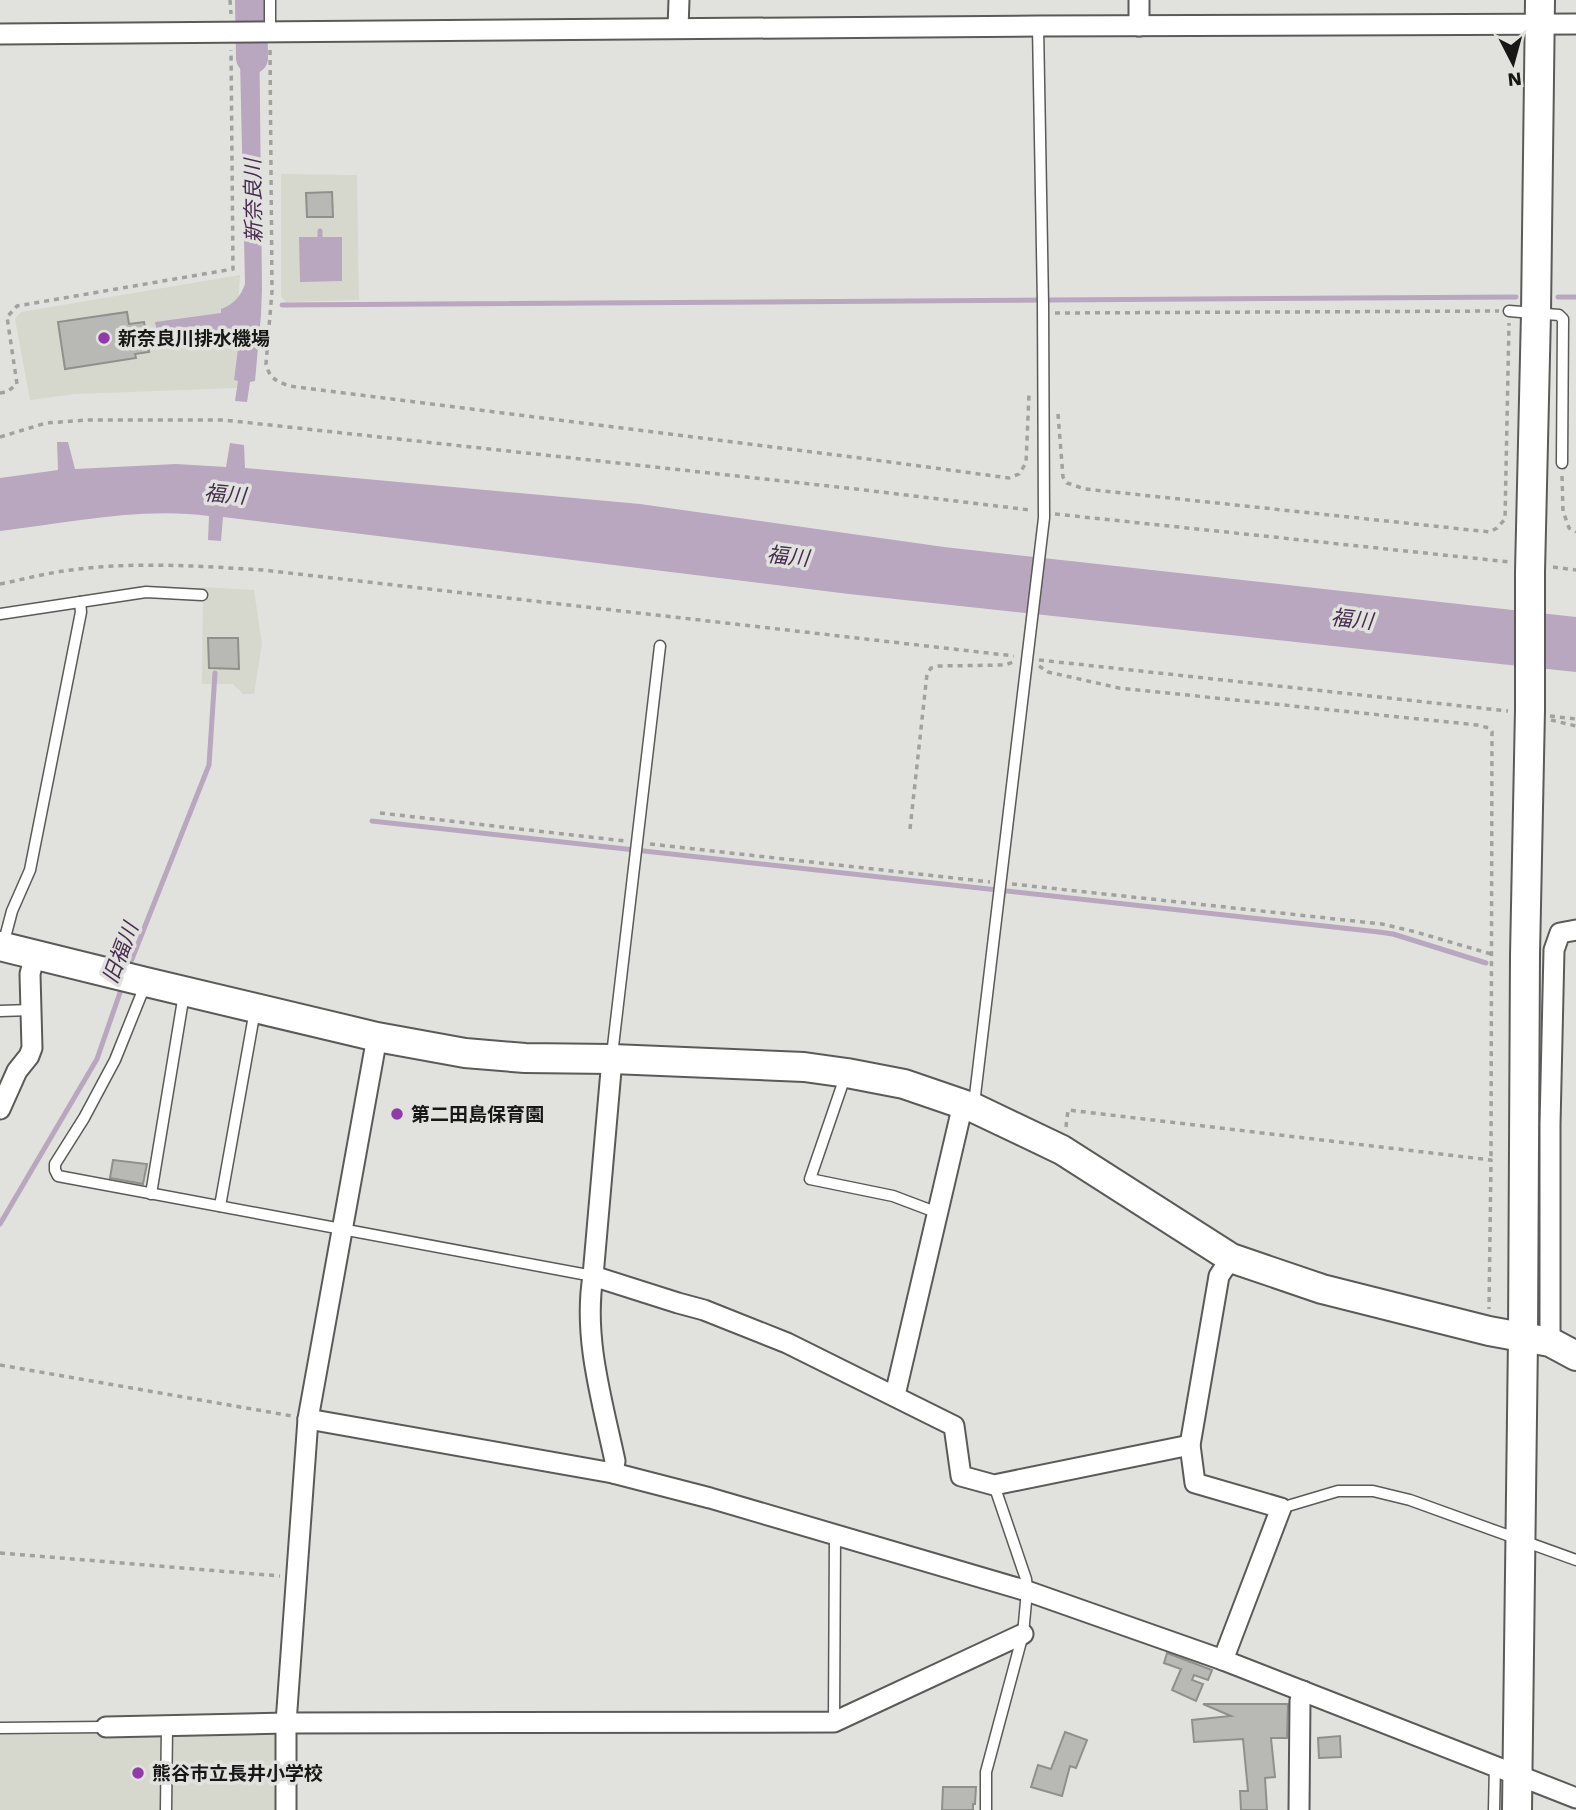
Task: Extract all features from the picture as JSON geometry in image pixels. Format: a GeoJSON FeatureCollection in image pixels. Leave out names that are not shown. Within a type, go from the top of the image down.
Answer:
{"type":"FeatureCollection","features":[{"type":"Feature","properties":{"kind":"street"},"geometry":{"type":"LineString","coordinates":[[678,28],[679,0]]}},
{"type":"Feature","properties":{"kind":"street"},"geometry":{"type":"LineString","coordinates":[[1139,0],[1139,26]]}},
{"type":"Feature","properties":{"kind":"street"},"geometry":{"type":"LineString","coordinates":[[0,34],[1139,26],[1540,12],[1576,24]]}},
{"type":"Feature","properties":{"kind":"street"},"geometry":{"type":"LineString","coordinates":[[1536,1340],[1525,981],[1530,568],[1523,312],[1540,12]]}},
{"type":"Feature","properties":{"kind":"street"},"geometry":{"type":"LineString","coordinates":[[1517,1810],[1506,1770],[1550,1125],[1554,950],[1560,933],[1576,930]]}},
{"type":"Feature","properties":{"kind":"street"},"geometry":{"type":"LineString","coordinates":[[1,946],[255,1009],[377,1037],[465,1053],[525,1058],[792,1066],[904,1084],[969,1106],[1062,1150],[1231,1258],[1322,1289],[1489,1331],[1536,1340],[1576,1356]]}},
{"type":"Feature","properties":{"kind":"street"},"geometry":{"type":"LineString","coordinates":[[0,1109],[17,1071],[32,1048],[30,974],[35,954]]}},
{"type":"Feature","properties":{"kind":"street"},"geometry":{"type":"LineString","coordinates":[[286,1810],[286,1723],[308,1419],[377,1037]]}},
{"type":"Feature","properties":{"kind":"street"},"geometry":{"type":"LineString","coordinates":[[612,1059],[589,1299],[589,1329],[615,1461],[613,1473]]}},
{"type":"Feature","properties":{"kind":"street"},"geometry":{"type":"LineString","coordinates":[[895,1395],[938,1213],[969,1106]]}},
{"type":"Feature","properties":{"kind":"street"},"geometry":{"type":"LineString","coordinates":[[1223,1660],[1281,1507],[1195,1483],[1190,1445],[1219,1276],[1231,1258]]}},
{"type":"Feature","properties":{"kind":"street"},"geometry":{"type":"LineString","coordinates":[[593,1276],[704,1310],[787,1343],[954,1426],[961,1476],[994,1485],[1190,1445]]}},
{"type":"Feature","properties":{"kind":"street"},"geometry":{"type":"LineString","coordinates":[[308,1419],[613,1473],[710,1498],[1027,1591],[1223,1660],[1576,1798]]}},
{"type":"Feature","properties":{"kind":"street"},"geometry":{"type":"LineString","coordinates":[[106,1727],[286,1723],[834,1722],[1023,1634]]}},
{"type":"Feature","properties":{"kind":"street"},"geometry":{"type":"LineString","coordinates":[[1299,1810],[1300,1701],[1303,1691]]}},
{"type":"Feature","properties":{"kind":"lane"},"geometry":{"type":"LineString","coordinates":[[265,32],[270,0]]}},
{"type":"Feature","properties":{"kind":"lane"},"geometry":{"type":"LineString","coordinates":[[969,1106],[1000,883],[1044,516],[1038,26]]}},
{"type":"Feature","properties":{"kind":"lane"},"geometry":{"type":"LineString","coordinates":[[1523,312],[1559,314],[1563,319],[1562,463]]}},
{"type":"Feature","properties":{"kind":"lane"},"geometry":{"type":"LineString","coordinates":[[0,614],[146,592],[202,595]]}},
{"type":"Feature","properties":{"kind":"lane"},"geometry":{"type":"LineString","coordinates":[[1,946],[12,911],[30,870],[81,612],[80,602]]}},
{"type":"Feature","properties":{"kind":"lane"},"geometry":{"type":"LineString","coordinates":[[612,1059],[660,646]]}},
{"type":"Feature","properties":{"kind":"lane"},"geometry":{"type":"LineString","coordinates":[[146,982],[115,1060],[84,1118],[55,1164],[58,1177],[593,1276]]}},
{"type":"Feature","properties":{"kind":"lane"},"geometry":{"type":"LineString","coordinates":[[151,1194],[185,992]]}},
{"type":"Feature","properties":{"kind":"lane"},"geometry":{"type":"LineString","coordinates":[[220,1206],[255,1009]]}},
{"type":"Feature","properties":{"kind":"lane"},"geometry":{"type":"LineString","coordinates":[[0,1011],[31,1010]]}},
{"type":"Feature","properties":{"kind":"lane"},"geometry":{"type":"LineString","coordinates":[[847,1073],[810,1179],[892,1196],[938,1213]]}},
{"type":"Feature","properties":{"kind":"lane"},"geometry":{"type":"LineString","coordinates":[[986,1810],[986,1772],[1023,1634],[1027,1591],[1026,1579],[994,1485]]}},
{"type":"Feature","properties":{"kind":"lane"},"geometry":{"type":"LineString","coordinates":[[1281,1507],[1338,1491],[1373,1491],[1410,1500],[1576,1560]]}},
{"type":"Feature","properties":{"kind":"lane"},"geometry":{"type":"LineString","coordinates":[[834,1722],[835,1534]]}},
{"type":"Feature","properties":{"kind":"lane"},"geometry":{"type":"LineString","coordinates":[[166,1810],[167,1726]]}},
{"type":"Feature","properties":{"kind":"lane"},"geometry":{"type":"LineString","coordinates":[[0,1728],[106,1727]]}},
{"type":"Feature","properties":{"kind":"lane"},"geometry":{"type":"LineString","coordinates":[[1494,1810],[1506,1770]]}},
{"type":"Feature","properties":{"kind":"path"},"geometry":{"type":"LineString","coordinates":[[0,393],[7,392],[17,384],[8,317],[17,306],[233,269],[235,33],[230,0]]}},
{"type":"Feature","properties":{"kind":"path"},"geometry":{"type":"LineString","coordinates":[[265,32],[272,291],[266,365],[269,376],[277,381],[289,386],[1009,478],[1019,474],[1026,463],[1029,379],[1043,370]]}},
{"type":"Feature","properties":{"kind":"path"},"geometry":{"type":"LineString","coordinates":[[1042,313],[1523,312],[1505,519],[1490,532],[1085,489],[1067,483],[1063,477],[1058,403]]}},
{"type":"Feature","properties":{"kind":"path"},"geometry":{"type":"LineString","coordinates":[[0,436],[57,422],[224,420],[856,489],[1040,511],[1044,516],[1530,568],[1576,570]]}},
{"type":"Feature","properties":{"kind":"path"},"geometry":{"type":"LineString","coordinates":[[1562,463],[1563,511],[1569,528],[1576,533]]}},
{"type":"Feature","properties":{"kind":"path"},"geometry":{"type":"LineString","coordinates":[[0,584],[65,571],[127,566],[176,564],[263,570],[1576,719]]}},
{"type":"Feature","properties":{"kind":"path"},"geometry":{"type":"LineString","coordinates":[[910,829],[927,674],[931,668],[1005,665],[1026,657]]}},
{"type":"Feature","properties":{"kind":"path"},"geometry":{"type":"LineString","coordinates":[[1026,657],[1048,671],[1119,688],[1489,728],[1492,733],[1489,1331]]}},
{"type":"Feature","properties":{"kind":"path"},"geometry":{"type":"LineString","coordinates":[[380,813],[1381,924],[1492,954]]}},
{"type":"Feature","properties":{"kind":"path"},"geometry":{"type":"LineString","coordinates":[[1062,1150],[1069,1110],[1491,1160]]}},
{"type":"Feature","properties":{"kind":"path"},"geometry":{"type":"LineString","coordinates":[[0,1365],[308,1419]]}},
{"type":"Feature","properties":{"kind":"path"},"geometry":{"type":"LineString","coordinates":[[0,1553],[296,1577]]}},
{"type":"Feature","properties":{"kind":"shaded area"},"geometry":{"type":"Polygon","coordinates":[[[281,174],[357,175],[359,300],[286,302],[281,296],[281,174]]]}},
{"type":"Feature","properties":{"kind":"shaded area"},"geometry":{"type":"Polygon","coordinates":[[[240,275],[236,339],[238,348],[234,380],[238,381],[237,388],[75,394],[30,400],[15,319],[21,312],[240,275]]]}},
{"type":"Feature","properties":{"kind":"shaded area"},"geometry":{"type":"Polygon","coordinates":[[[203,587],[254,590],[262,644],[254,694],[243,694],[233,684],[202,684],[203,587]]]}},
{"type":"Feature","properties":{"kind":"shaded area","name":"熊谷市立長井小学校"},"geometry":{"type":"Polygon","coordinates":[[[270,1731],[275,1735],[276,1810],[0,1810],[0,1735],[270,1731]]]}},
{"type":"Feature","properties":{"kind":"water"},"geometry":{"type":"Polygon","coordinates":[[[239,14],[259,15],[262,289],[255,381],[250,382],[247,402],[235,401],[238,381],[234,380],[238,348],[236,339],[224,336],[160,346],[155,322],[221,313],[221,309],[239,296],[245,284],[239,14]]]}},
{"type":"Feature","properties":{"kind":"water"},"geometry":{"type":"Polygon","coordinates":[[[299,237],[342,237],[342,281],[300,282],[299,237]]]}},
{"type":"Feature","properties":{"kind":"water","name":"福川"},"geometry":{"type":"Polygon","coordinates":[[[57,442],[68,442],[75,469],[176,464],[226,467],[230,443],[244,445],[245,468],[640,504],[944,547],[1576,617],[1576,672],[849,594],[223,517],[221,541],[208,540],[209,516],[183,514],[104,517],[0,531],[0,478],[58,470],[57,442]]]}},
{"type":"Feature","properties":{"kind":"building"},"geometry":{"type":"Polygon","coordinates":[[[332,192],[333,217],[307,217],[306,193],[332,192]]]}},
{"type":"Feature","properties":{"kind":"building","name":"新奈良川排水機場"},"geometry":{"type":"Polygon","coordinates":[[[127,312],[129,324],[144,322],[149,352],[135,354],[136,358],[65,369],[58,322],[127,312]]]}},
{"type":"Feature","properties":{"kind":"building"},"geometry":{"type":"Polygon","coordinates":[[[208,638],[238,638],[239,669],[209,668],[208,638]]]}},
{"type":"Feature","properties":{"kind":"building"},"geometry":{"type":"Polygon","coordinates":[[[113,1160],[147,1164],[143,1184],[110,1178],[113,1160]]]}},
{"type":"Feature","properties":{"kind":"building"},"geometry":{"type":"Polygon","coordinates":[[[1167,1653],[1212,1670],[1208,1680],[1194,1675],[1192,1680],[1203,1684],[1196,1701],[1172,1690],[1181,1669],[1164,1663],[1167,1653]]]}},
{"type":"Feature","properties":{"kind":"building"},"geometry":{"type":"Polygon","coordinates":[[[1203,1704],[1288,1704],[1287,1738],[1271,1738],[1275,1777],[1265,1778],[1267,1810],[1241,1810],[1240,1791],[1248,1791],[1243,1739],[1194,1742],[1192,1720],[1231,1716],[1203,1704]]]}},
{"type":"Feature","properties":{"kind":"building"},"geometry":{"type":"Polygon","coordinates":[[[1065,1732],[1087,1740],[1076,1768],[1070,1766],[1062,1796],[1031,1787],[1038,1765],[1051,1769],[1065,1732]]]}},
{"type":"Feature","properties":{"kind":"building"},"geometry":{"type":"Polygon","coordinates":[[[1340,1736],[1341,1757],[1319,1758],[1318,1738],[1340,1736]]]}},
{"type":"Feature","properties":{"kind":"building"},"geometry":{"type":"Polygon","coordinates":[[[943,1787],[976,1787],[973,1810],[942,1810],[943,1787]]]}},
{"type":"Feature","properties":{"kind":"waterway","name":"新奈良川"},"geometry":{"type":"LineString","coordinates":[[251,0],[252,58]]}},
{"type":"Feature","properties":{"kind":"waterway"},"geometry":{"type":"LineString","coordinates":[[320,231],[320,243]]}},
{"type":"Feature","properties":{"kind":"waterway"},"geometry":{"type":"LineString","coordinates":[[282,305],[1516,297]]}},
{"type":"Feature","properties":{"kind":"waterway"},"geometry":{"type":"LineString","coordinates":[[1558,297],[1576,297]]}},
{"type":"Feature","properties":{"kind":"waterway","name":"旧福川"},"geometry":{"type":"LineString","coordinates":[[128,969],[209,765],[215,673]]}},
{"type":"Feature","properties":{"kind":"waterway"},"geometry":{"type":"LineString","coordinates":[[372,821],[1379,932],[1486,963]]}},
{"type":"Feature","properties":{"kind":"waterway","name":"旧福川"},"geometry":{"type":"LineString","coordinates":[[0,1224],[97,1059],[123,984]]}},
{"type":"Feature","properties":{"kind":"place","name":"新奈良川排水機場"},"geometry":{"type":"Point","coordinates":[104,338]}},
{"type":"Feature","properties":{"kind":"place","name":"第二田島保育園"},"geometry":{"type":"Point","coordinates":[397,1114]}},
{"type":"Feature","properties":{"kind":"place","name":"熊谷市立長井小学校"},"geometry":{"type":"Point","coordinates":[138,1773]}}]}
